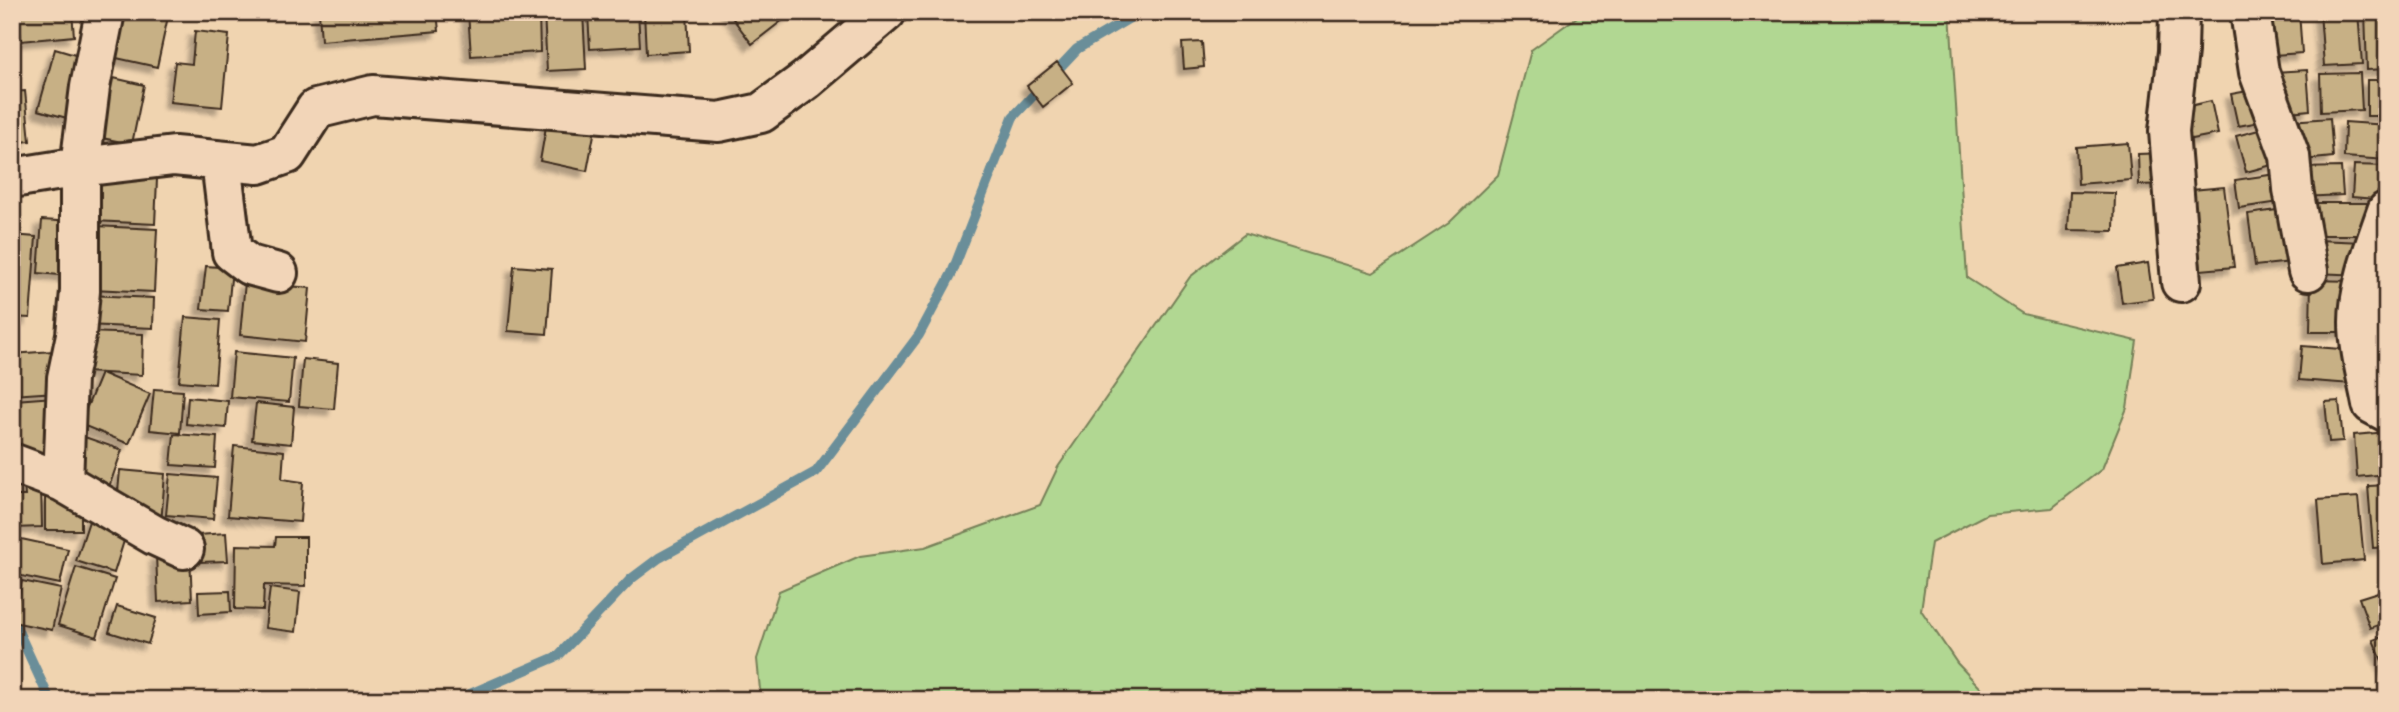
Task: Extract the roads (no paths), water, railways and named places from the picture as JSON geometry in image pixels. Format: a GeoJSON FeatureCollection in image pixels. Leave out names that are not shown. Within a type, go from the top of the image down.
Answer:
{"type":"FeatureCollection","features":[{"type":"Feature","properties":{"kind":"street"},"geometry":{"type":"LineString","coordinates":[[62,482],[67,378],[76,335],[80,291],[80,167],[90,87],[105,12]]}},
{"type":"Feature","properties":{"kind":"street"},"geometry":{"type":"LineString","coordinates":[[2179,12],[2178,51],[2169,131],[2181,282]]}},
{"type":"Feature","properties":{"kind":"street"},"geometry":{"type":"LineString","coordinates":[[2250,12],[2259,72],[2290,156],[2293,189],[2308,271]]}},
{"type":"Feature","properties":{"kind":"street"},"geometry":{"type":"LineString","coordinates":[[12,178],[174,156],[258,164],[287,154],[316,109],[373,95],[719,122],[761,113],[806,80],[864,18]]}},
{"type":"Feature","properties":{"kind":"street"},"geometry":{"type":"LineString","coordinates":[[221,162],[232,252],[249,265],[278,273]]}},
{"type":"Feature","properties":{"kind":"street"},"geometry":{"type":"LineString","coordinates":[[2387,211],[2368,266],[2359,321],[2371,404],[2387,412]]}},
{"type":"Feature","properties":{"kind":"street"},"geometry":{"type":"LineString","coordinates":[[12,463],[62,482],[154,535],[184,549]]}},
{"type":"Feature","properties":{"kind":"waterway"},"geometry":{"type":"LineString","coordinates":[[456,700],[558,656],[631,579],[659,558],[816,472],[919,335],[952,273],[1013,117],[1077,49],[1140,12]]}},
{"type":"Feature","properties":{"kind":"waterway"},"geometry":{"type":"LineString","coordinates":[[12,618],[50,700]]}}]}
